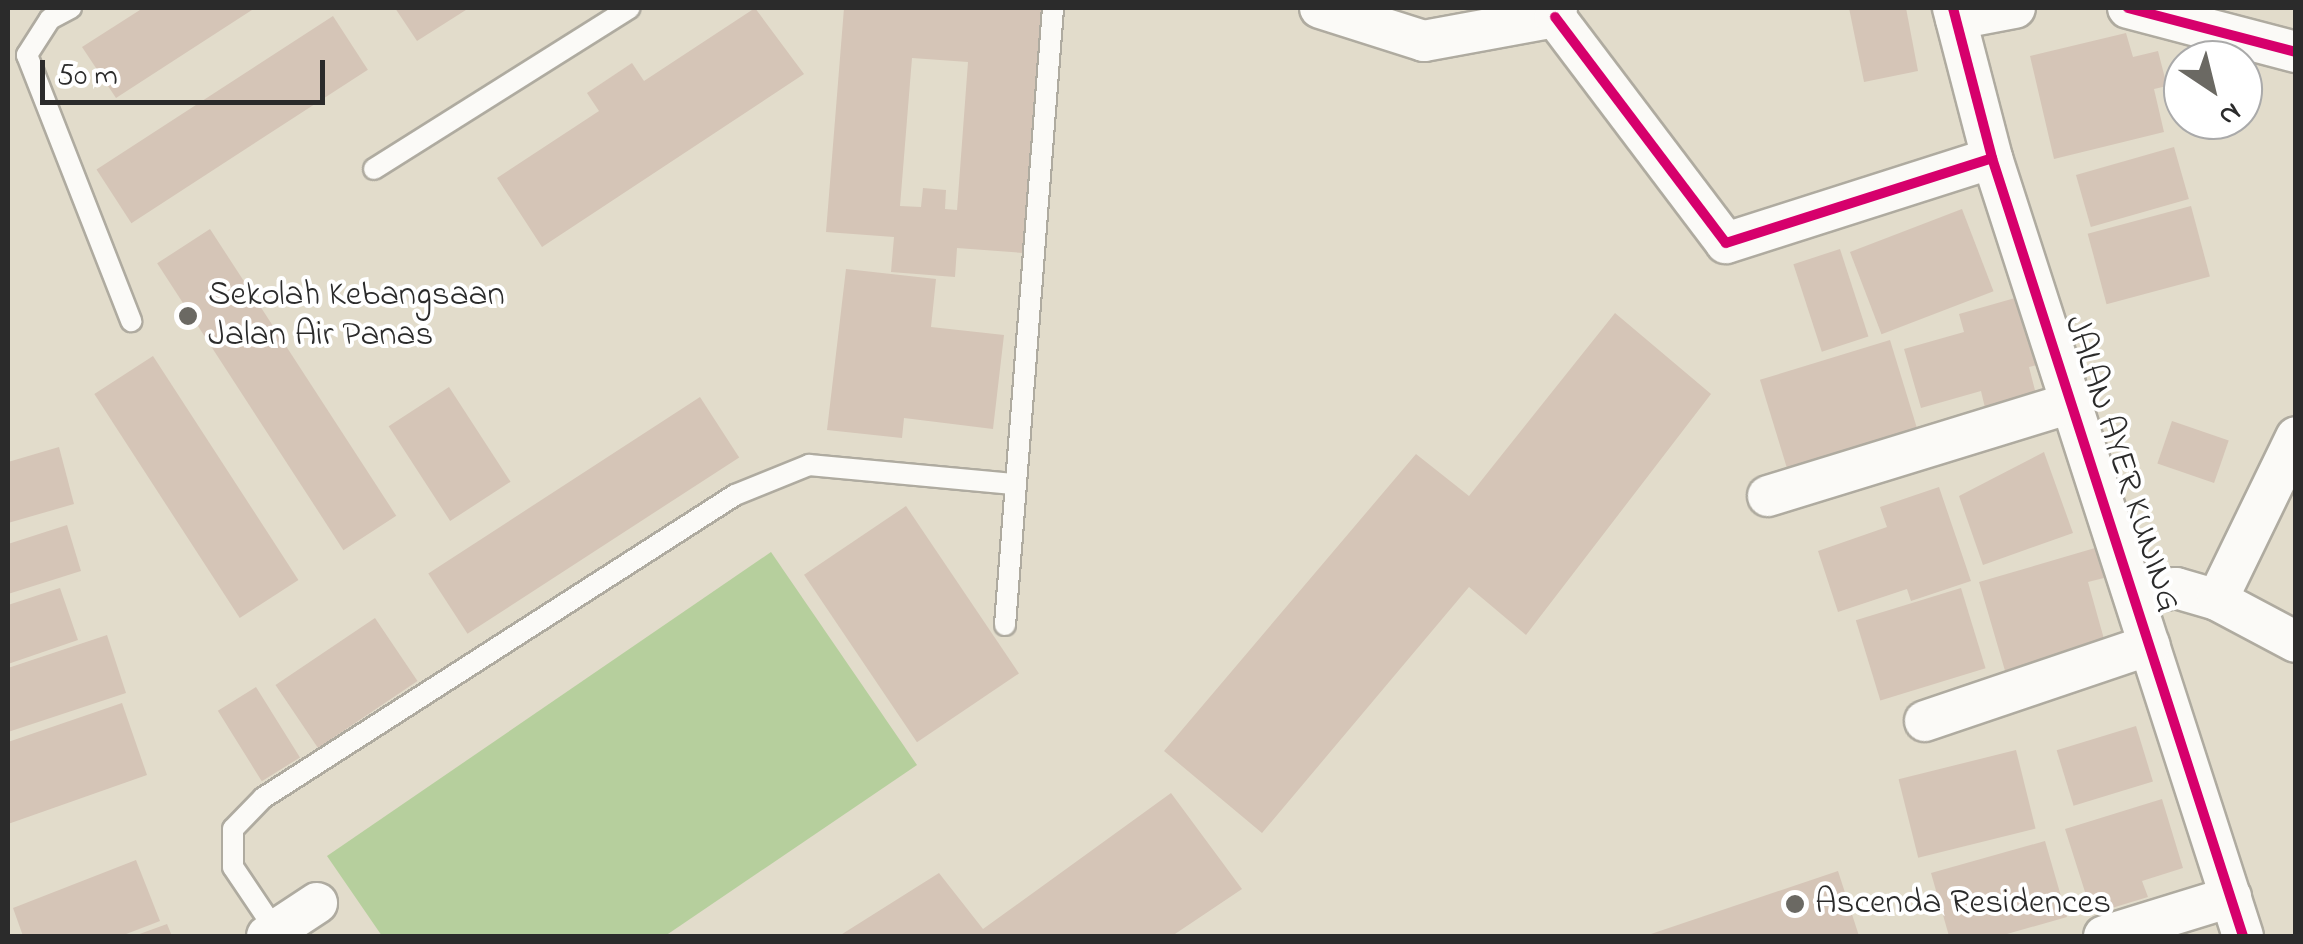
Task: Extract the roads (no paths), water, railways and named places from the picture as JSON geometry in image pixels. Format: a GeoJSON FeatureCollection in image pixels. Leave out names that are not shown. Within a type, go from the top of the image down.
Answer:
{"type":"FeatureCollection","features":[{"type":"Feature","properties":{"kind":"street"},"geometry":{"type":"LineString","coordinates":[[1320,8],[1424,42],[1556,12],[1726,243],[1992,158]]}},
{"type":"Feature","properties":{"kind":"street"},"geometry":{"type":"LineString","coordinates":[[1955,14],[2014,8]]}},
{"type":"Feature","properties":{"kind":"street"},"geometry":{"type":"LineString","coordinates":[[2146,9],[2296,52]]}},
{"type":"Feature","properties":{"kind":"street","name":"JALAN AYER KUNING"},"geometry":{"type":"LineString","coordinates":[[1955,14],[1992,158],[2244,936]]}},
{"type":"Feature","properties":{"kind":"street"},"geometry":{"type":"LineString","coordinates":[[1768,496],[2074,402]]}},
{"type":"Feature","properties":{"kind":"street"},"geometry":{"type":"LineString","coordinates":[[2217,600],[2296,437]]}},
{"type":"Feature","properties":{"kind":"street"},"geometry":{"type":"LineString","coordinates":[[2135,596],[2176,588],[2217,600],[2296,642]]}},
{"type":"Feature","properties":{"kind":"street"},"geometry":{"type":"LineString","coordinates":[[1925,721],[2150,645]]}},
{"type":"Feature","properties":{"kind":"street"},"geometry":{"type":"LineString","coordinates":[[2104,936],[2231,897]]}},
{"type":"Feature","properties":{"kind":"lane"},"geometry":{"type":"LineString","coordinates":[[71,8],[50,19],[27,55],[131,321]]}},
{"type":"Feature","properties":{"kind":"lane"},"geometry":{"type":"LineString","coordinates":[[374,169],[630,8]]}},
{"type":"Feature","properties":{"kind":"lane"},"geometry":{"type":"LineString","coordinates":[[1005,625],[1053,8]]}},
{"type":"Feature","properties":{"kind":"lane"},"geometry":{"type":"LineString","coordinates":[[295,925],[233,867],[233,828],[262,798],[735,495],[809,464],[1013,484]]}},
{"type":"Feature","properties":{"kind":"place","name":"Sekolah Kebangsaan Jalan Air Panas"},"geometry":{"type":"Point","coordinates":[188,316]}},
{"type":"Feature","properties":{"kind":"place","name":"Ascenda Residences"},"geometry":{"type":"Point","coordinates":[1795,904]}}]}
